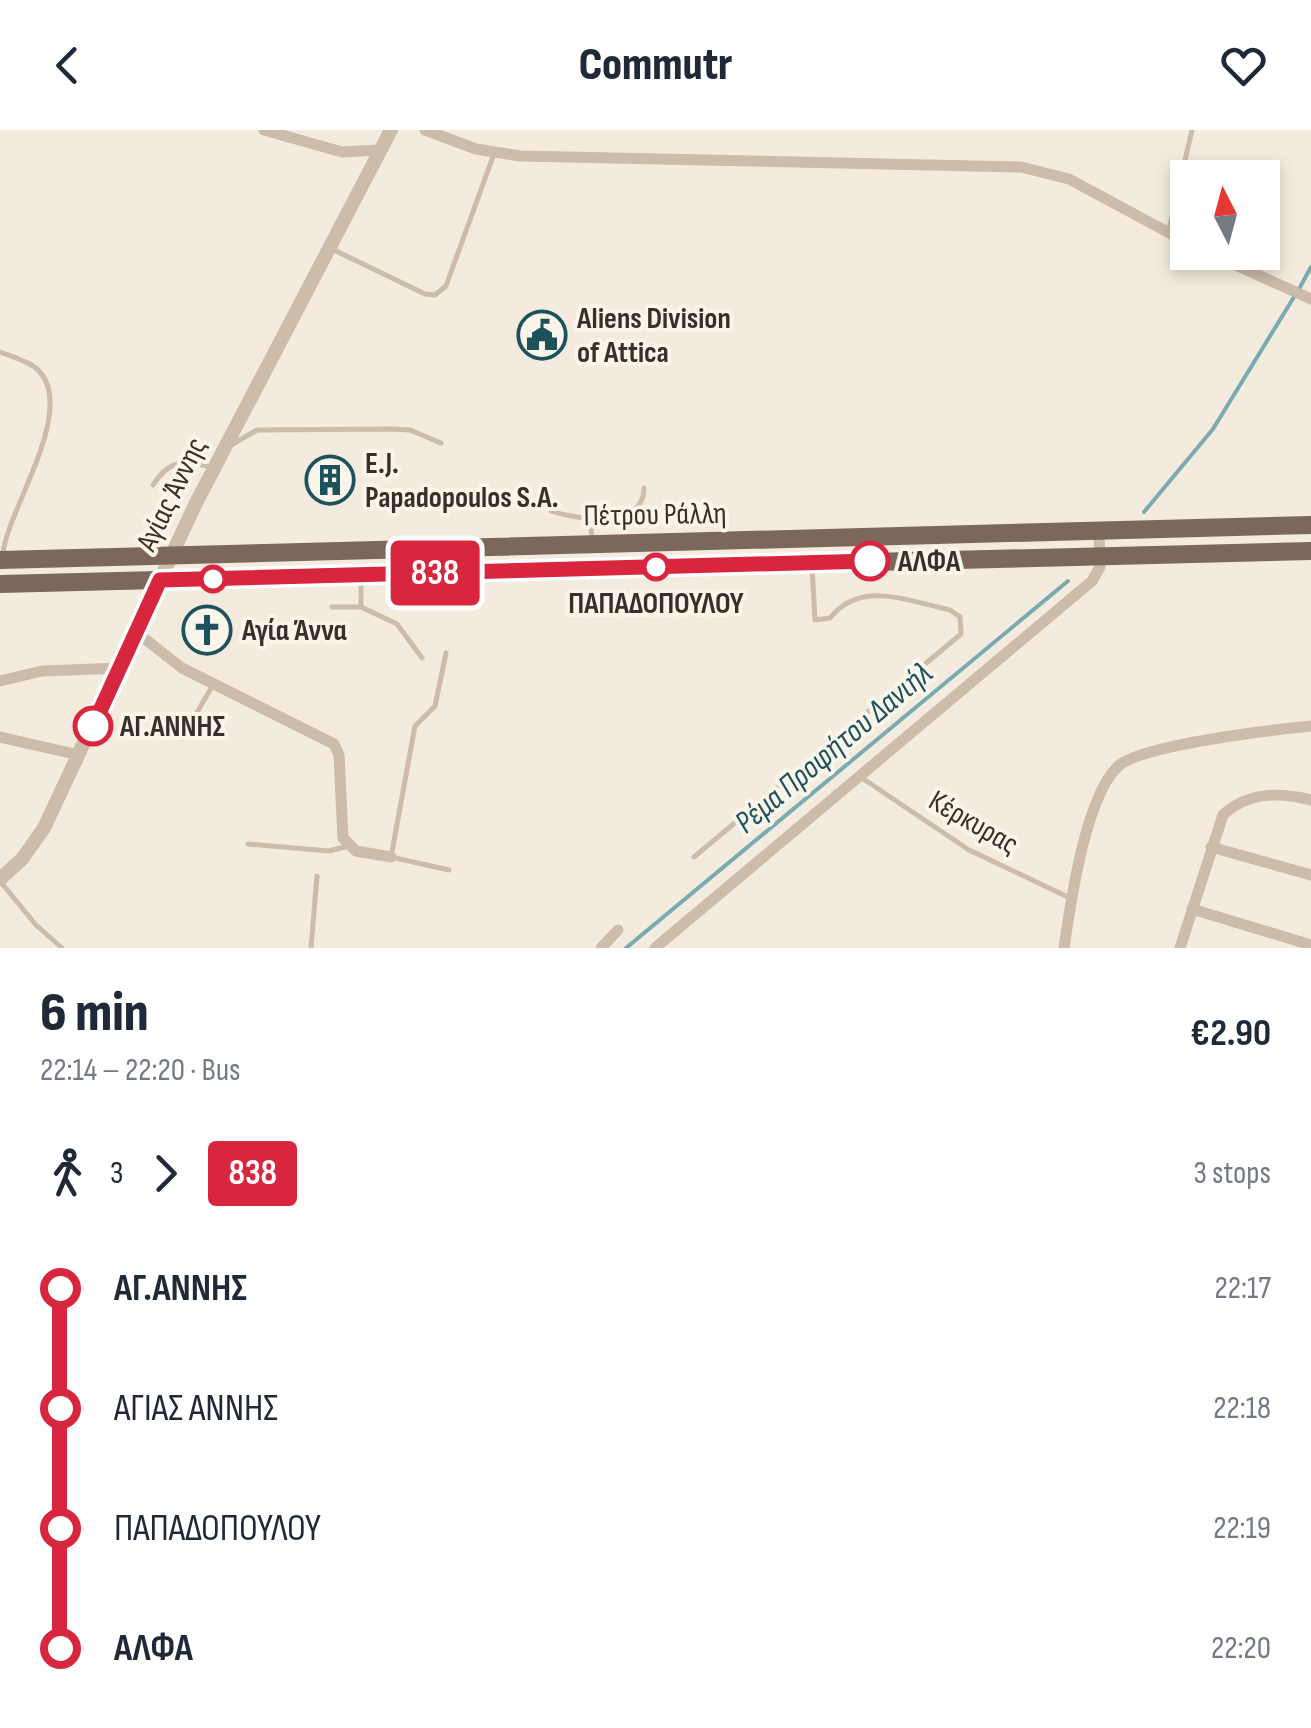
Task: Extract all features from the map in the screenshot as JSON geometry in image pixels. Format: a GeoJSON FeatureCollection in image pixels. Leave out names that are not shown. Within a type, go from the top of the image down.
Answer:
{"type":"FeatureCollection","features":[{"type":"Feature","properties":{"kind":"main road","name":"Πέτρου Ράλλη"},"geometry":{"type":"LineString","coordinates":[[1,560],[1311,525]]}},
{"type":"Feature","properties":{"kind":"main road","name":"Πέτρου Ράλλη"},"geometry":{"type":"LineString","coordinates":[[0,584],[1311,550]]}},
{"type":"Feature","properties":{"kind":"street"},"geometry":{"type":"LineString","coordinates":[[264,130],[342,152],[381,150]]}},
{"type":"Feature","properties":{"kind":"street","name":"Αγίας Άννης"},"geometry":{"type":"LineString","coordinates":[[0,881],[39,836],[214,468],[391,130]]}},
{"type":"Feature","properties":{"kind":"street"},"geometry":{"type":"LineString","coordinates":[[425,130],[495,153],[1021,167],[1070,179],[1168,234]]}},
{"type":"Feature","properties":{"kind":"street"},"geometry":{"type":"LineString","coordinates":[[1245,270],[1301,296]]}},
{"type":"Feature","properties":{"kind":"street"},"geometry":{"type":"LineString","coordinates":[[655,948],[1092,580],[1100,555],[1098,530]]}},
{"type":"Feature","properties":{"kind":"street"},"geometry":{"type":"LineString","coordinates":[[136,632],[166,658],[213,685],[334,744],[339,755],[339,820],[349,846],[391,856]]}},
{"type":"Feature","properties":{"kind":"street"},"geometry":{"type":"LineString","coordinates":[[0,681],[42,671],[121,668]]}},
{"type":"Feature","properties":{"kind":"street"},"geometry":{"type":"LineString","coordinates":[[1064,948],[1084,841],[1104,789],[1122,764],[1188,745],[1311,726]]}},
{"type":"Feature","properties":{"kind":"street"},"geometry":{"type":"LineString","coordinates":[[0,737],[79,756]]}},
{"type":"Feature","properties":{"kind":"street"},"geometry":{"type":"LineString","coordinates":[[1180,948],[1223,815],[1237,804],[1285,794],[1311,800]]}},
{"type":"Feature","properties":{"kind":"street"},"geometry":{"type":"LineString","coordinates":[[1211,847],[1311,875]]}},
{"type":"Feature","properties":{"kind":"street"},"geometry":{"type":"LineString","coordinates":[[1192,909],[1311,945]]}},
{"type":"Feature","properties":{"kind":"street"},"geometry":{"type":"LineString","coordinates":[[600,948],[618,930]]}},
{"type":"Feature","properties":{"kind":"lane"},"geometry":{"type":"LineString","coordinates":[[1168,234],[1192,130]]}},
{"type":"Feature","properties":{"kind":"lane"},"geometry":{"type":"LineString","coordinates":[[329,248],[425,294],[435,295],[446,286],[495,153]]}},
{"type":"Feature","properties":{"kind":"lane"},"geometry":{"type":"LineString","coordinates":[[0,352],[36,368],[50,397],[41,455],[11,515],[1,560]]}},
{"type":"Feature","properties":{"kind":"lane"},"geometry":{"type":"LineString","coordinates":[[226,446],[257,430],[391,428],[410,430],[441,443]]}},
{"type":"Feature","properties":{"kind":"lane"},"geometry":{"type":"LineString","coordinates":[[152,485],[166,466],[174,462],[214,468]]}},
{"type":"Feature","properties":{"kind":"lane"},"geometry":{"type":"LineString","coordinates":[[551,511],[617,517],[638,508],[644,501],[644,488]]}},
{"type":"Feature","properties":{"kind":"lane"},"geometry":{"type":"LineString","coordinates":[[590,517],[594,568]]}},
{"type":"Feature","properties":{"kind":"lane"},"geometry":{"type":"LineString","coordinates":[[694,858],[962,634],[960,617],[950,610],[870,595],[848,599],[830,618],[815,620],[812,563]]}},
{"type":"Feature","properties":{"kind":"lane"},"geometry":{"type":"LineString","coordinates":[[361,607],[362,575]]}},
{"type":"Feature","properties":{"kind":"lane"},"geometry":{"type":"LineString","coordinates":[[332,607],[361,607],[397,624],[422,658]]}},
{"type":"Feature","properties":{"kind":"lane"},"geometry":{"type":"LineString","coordinates":[[446,654],[434,706],[415,726],[391,856],[449,870]]}},
{"type":"Feature","properties":{"kind":"lane"},"geometry":{"type":"LineString","coordinates":[[182,738],[213,685]]}},
{"type":"Feature","properties":{"kind":"lane","name":"Κέρκυρας"},"geometry":{"type":"LineString","coordinates":[[860,777],[969,850],[1071,898]]}},
{"type":"Feature","properties":{"kind":"lane"},"geometry":{"type":"LineString","coordinates":[[248,844],[328,850],[349,846]]}},
{"type":"Feature","properties":{"kind":"lane"},"geometry":{"type":"LineString","coordinates":[[311,948],[317,876]]}},
{"type":"Feature","properties":{"kind":"lane"},"geometry":{"type":"LineString","coordinates":[[0,881],[62,948]]}},
{"type":"Feature","properties":{"kind":"waterway","name":"Ρέμα Προφήτου Δανιήλ"},"geometry":{"type":"LineString","coordinates":[[1299,289],[1311,267]]}},
{"type":"Feature","properties":{"kind":"waterway","name":"Ρέμα Προφήτου Δανιήλ"},"geometry":{"type":"LineString","coordinates":[[1144,512],[1213,429],[1294,297]]}},
{"type":"Feature","properties":{"kind":"waterway","name":"Ρέμα Προφήτου Δανιήλ"},"geometry":{"type":"LineString","coordinates":[[626,948],[1068,581]]}},
{"type":"Feature","properties":{"kind":"bus line","name":"838"},"geometry":{"type":"LineString","coordinates":[[93,726],[160,580],[870,561]]}},
{"type":"Feature","properties":{"kind":"place","name":"Aliens Division of Attica"},"geometry":{"type":"Point","coordinates":[542,335]}},
{"type":"Feature","properties":{"kind":"place","name":"E.J. Papadopoulos S.A."},"geometry":{"type":"Point","coordinates":[330,480]}},
{"type":"Feature","properties":{"kind":"place","name":"ΑΛΦΑ"},"geometry":{"type":"Point","coordinates":[870,561]}},
{"type":"Feature","properties":{"kind":"place","name":"ΠΑΠΑΔΟΠΟΥΛΟΥ"},"geometry":{"type":"Point","coordinates":[656,567]}},
{"type":"Feature","properties":{"kind":"place","name":"Αγία Άννα"},"geometry":{"type":"Point","coordinates":[207,630]}},
{"type":"Feature","properties":{"kind":"place","name":"ΑΓ.ΑΝΝΗΣ"},"geometry":{"type":"Point","coordinates":[93,726]}}]}
